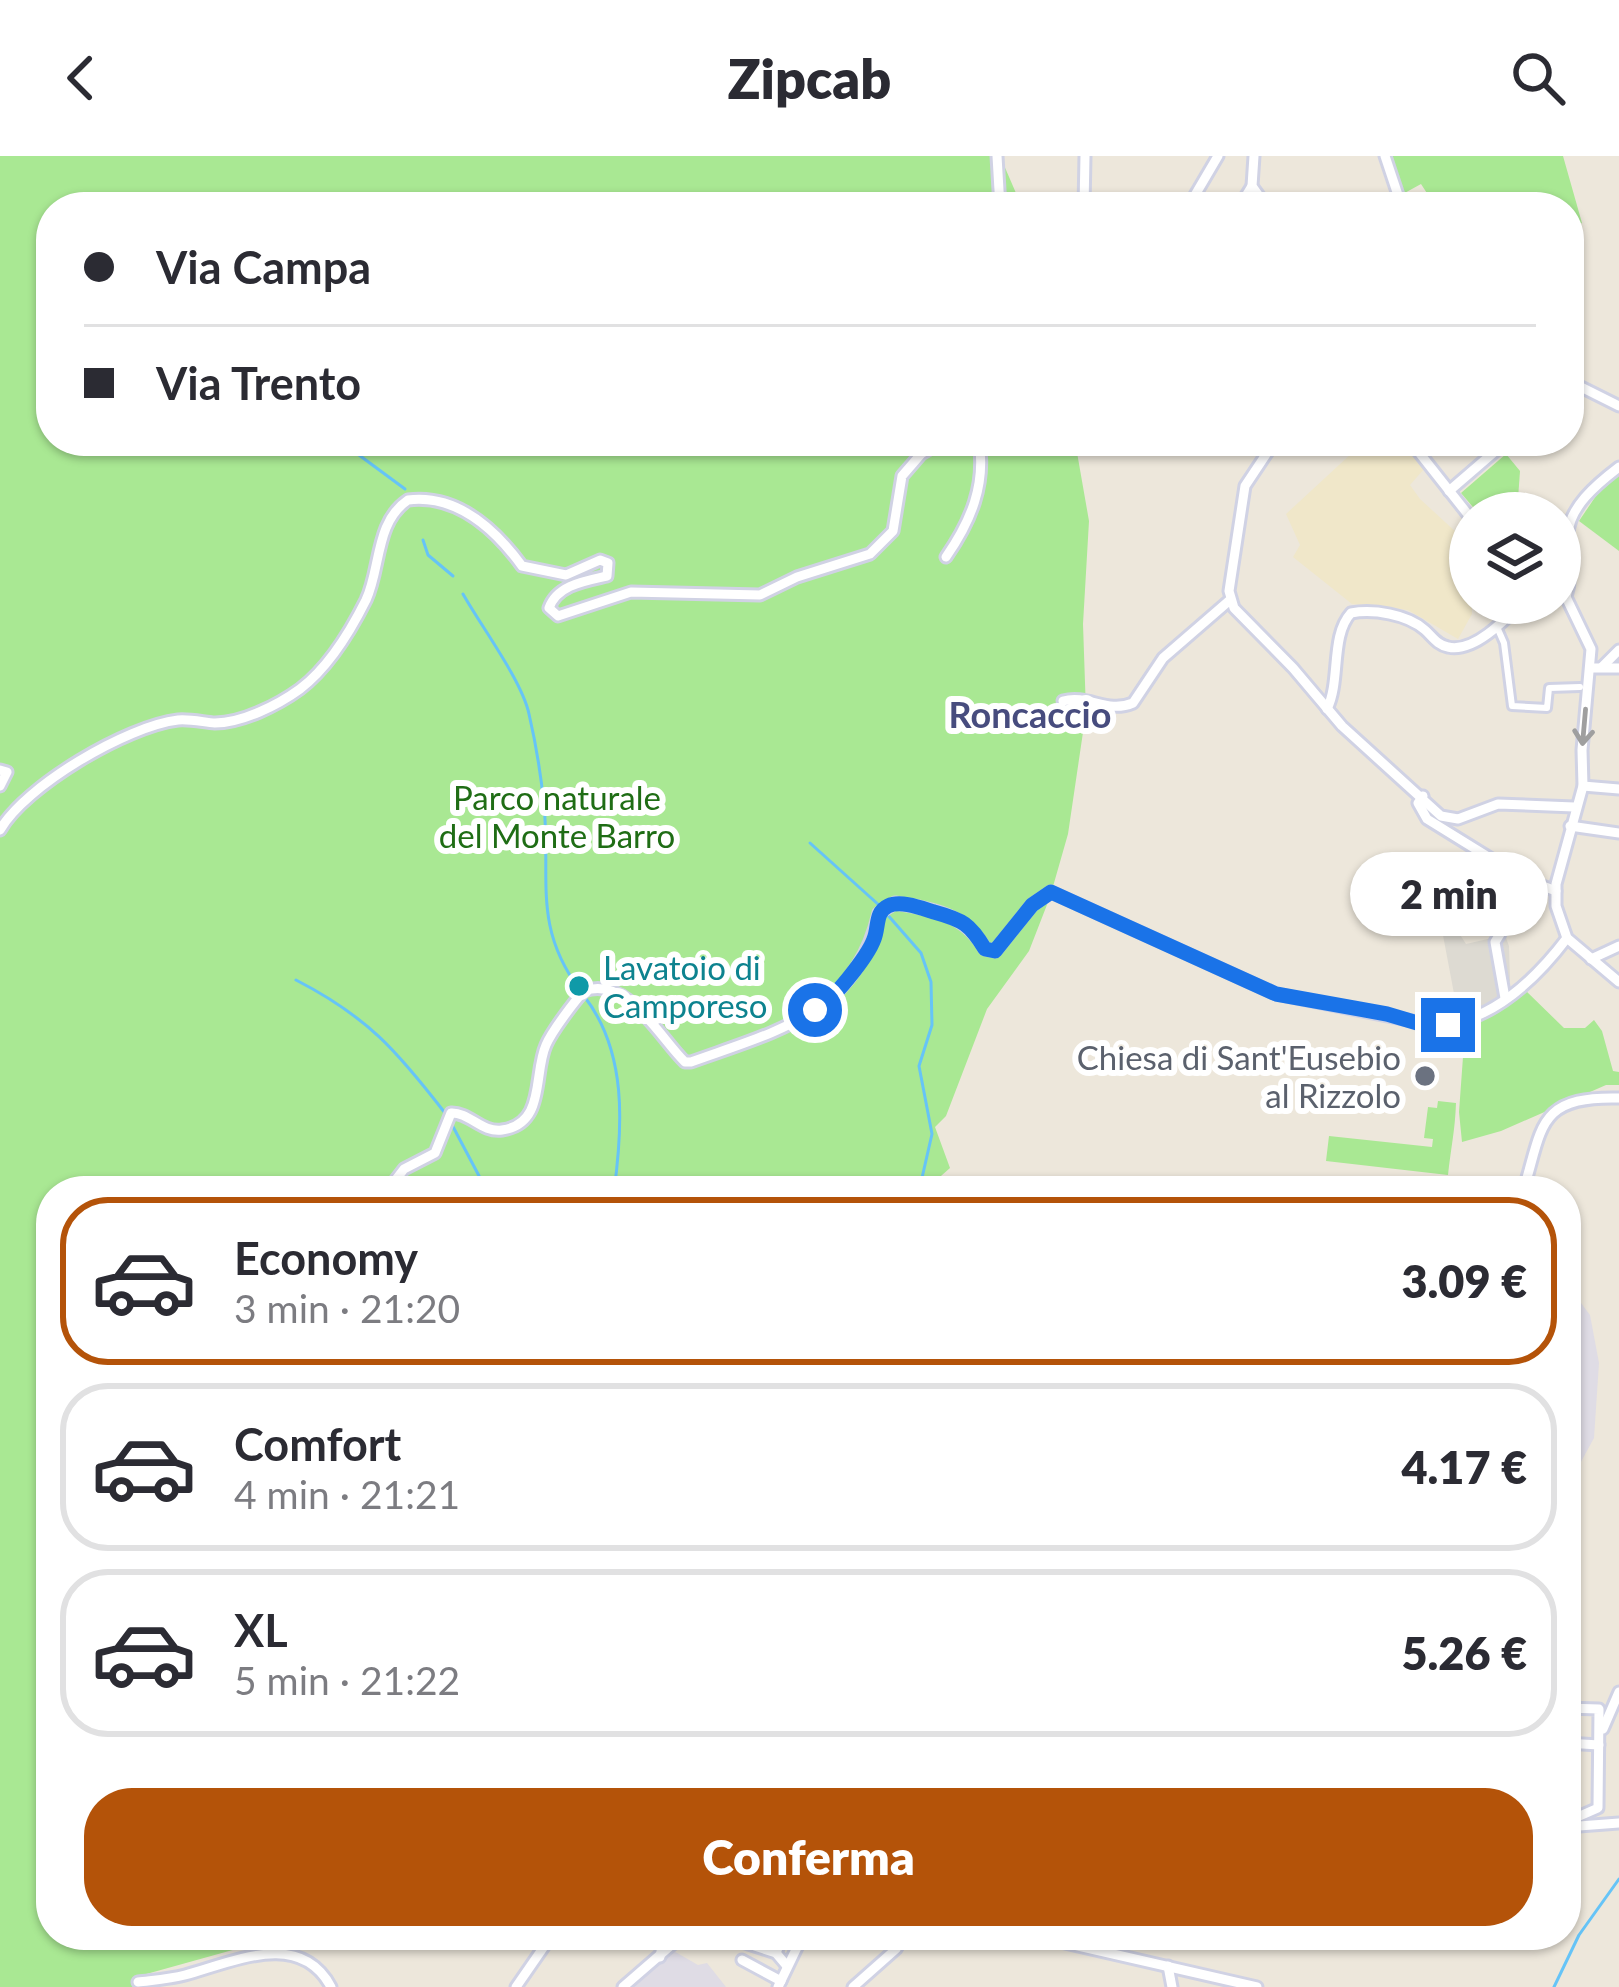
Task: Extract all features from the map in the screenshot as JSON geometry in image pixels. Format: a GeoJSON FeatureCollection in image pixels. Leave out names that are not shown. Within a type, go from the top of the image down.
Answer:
{"type":"FeatureCollection","features":[{"type":"Feature","properties":{"kind":"street"},"geometry":{"type":"LineString","coordinates":[[997,156],[999,192]]}},
{"type":"Feature","properties":{"kind":"street"},"geometry":{"type":"LineString","coordinates":[[1084,192],[1085,156]]}},
{"type":"Feature","properties":{"kind":"street"},"geometry":{"type":"LineString","coordinates":[[1197,192],[1218,156]]}},
{"type":"Feature","properties":{"kind":"street"},"geometry":{"type":"LineString","coordinates":[[1248,192],[1254,156]]}},
{"type":"Feature","properties":{"kind":"street"},"geometry":{"type":"LineString","coordinates":[[1385,156],[1397,192]]}},
{"type":"Feature","properties":{"kind":"street"},"geometry":{"type":"LineString","coordinates":[[1252,186],[1256,192]]}},
{"type":"Feature","properties":{"kind":"street"},"geometry":{"type":"LineString","coordinates":[[1584,388],[1619,406]]}},
{"type":"Feature","properties":{"kind":"street"},"geometry":{"type":"LineString","coordinates":[[0,830],[13,811],[48,784],[118,739],[176,720],[219,723],[241,719],[296,692],[332,658],[365,600],[394,512],[408,500],[444,500],[464,510],[506,544],[522,566],[566,575],[600,560],[608,562],[607,576],[553,597],[549,608],[558,616],[631,592],[760,595],[797,577],[871,554],[884,544],[895,522],[902,476],[919,456]]}},
{"type":"Feature","properties":{"kind":"street"},"geometry":{"type":"LineString","coordinates":[[946,557],[971,518],[981,456]]}},
{"type":"Feature","properties":{"kind":"street"},"geometry":{"type":"LineString","coordinates":[[1063,700],[1082,698],[1110,708],[1133,703],[1163,658],[1230,601],[1245,485],[1265,456]]}},
{"type":"Feature","properties":{"kind":"street"},"geometry":{"type":"LineString","coordinates":[[1422,456],[1449,491],[1490,456]]}},
{"type":"Feature","properties":{"kind":"street"},"geometry":{"type":"LineString","coordinates":[[1581,508],[1595,485],[1619,466]]}},
{"type":"Feature","properties":{"kind":"street"},"geometry":{"type":"LineString","coordinates":[[1230,601],[1327,709],[1449,819],[1498,804],[1574,807]]}},
{"type":"Feature","properties":{"kind":"street"},"geometry":{"type":"LineString","coordinates":[[1327,709],[1336,685],[1343,623],[1351,614],[1392,615],[1418,624],[1449,647],[1460,647],[1500,624]]}},
{"type":"Feature","properties":{"kind":"street"},"geometry":{"type":"LineString","coordinates":[[1580,624],[1596,668],[1582,749],[1583,786],[1556,891],[1560,924],[1567,938],[1619,982]]}},
{"type":"Feature","properties":{"kind":"street"},"geometry":{"type":"LineString","coordinates":[[1497,627],[1504,643],[1512,706],[1547,708],[1550,688],[1580,687]]}},
{"type":"Feature","properties":{"kind":"street"},"geometry":{"type":"LineString","coordinates":[[1596,668],[1619,650]]}},
{"type":"Feature","properties":{"kind":"street"},"geometry":{"type":"LineString","coordinates":[[1596,668],[1619,668]]}},
{"type":"Feature","properties":{"kind":"street"},"geometry":{"type":"LineString","coordinates":[[0,770],[7,772],[0,786]]}},
{"type":"Feature","properties":{"kind":"street"},"geometry":{"type":"LineString","coordinates":[[1583,786],[1619,789]]}},
{"type":"Feature","properties":{"kind":"street"},"geometry":{"type":"LineString","coordinates":[[1423,796],[1418,803],[1427,819],[1493,860],[1556,891]]}},
{"type":"Feature","properties":{"kind":"street"},"geometry":{"type":"LineString","coordinates":[[1570,826],[1619,833]]}},
{"type":"Feature","properties":{"kind":"street"},"geometry":{"type":"LineString","coordinates":[[1493,860],[1488,896],[1500,934],[1495,942],[1505,998]]}},
{"type":"Feature","properties":{"kind":"street"},"geometry":{"type":"LineString","coordinates":[[398,1176],[404,1168],[435,1153],[448,1116],[462,1113],[485,1128],[502,1130],[528,1116],[536,1101],[545,1047],[584,992],[594,987],[628,1000],[666,1045],[691,1062],[745,1045],[832,1000],[872,945],[880,913],[895,903],[951,917],[971,927],[985,949],[995,951],[1032,905],[1051,892],[1276,994],[1424,1025],[1448,1025],[1505,998],[1542,971],[1567,938]]}},
{"type":"Feature","properties":{"kind":"street"},"geometry":{"type":"LineString","coordinates":[[1591,959],[1619,946]]}},
{"type":"Feature","properties":{"kind":"street"},"geometry":{"type":"LineString","coordinates":[[1528,1176],[1545,1118],[1558,1108],[1619,1098]]}},
{"type":"Feature","properties":{"kind":"street"},"geometry":{"type":"LineString","coordinates":[[1599,1742],[1619,1692]]}},
{"type":"Feature","properties":{"kind":"street"},"geometry":{"type":"LineString","coordinates":[[1581,1708],[1599,1709],[1598,1808],[1581,1817]]}},
{"type":"Feature","properties":{"kind":"street"},"geometry":{"type":"LineString","coordinates":[[1581,1743],[1599,1742]]}},
{"type":"Feature","properties":{"kind":"street"},"geometry":{"type":"LineString","coordinates":[[1581,1824],[1619,1823]]}},
{"type":"Feature","properties":{"kind":"street"},"geometry":{"type":"LineString","coordinates":[[516,1987],[542,1950]]}},
{"type":"Feature","properties":{"kind":"street"},"geometry":{"type":"LineString","coordinates":[[660,1957],[661,1950]]}},
{"type":"Feature","properties":{"kind":"street"},"geometry":{"type":"LineString","coordinates":[[623,1987],[667,1950]]}},
{"type":"Feature","properties":{"kind":"street"},"geometry":{"type":"LineString","coordinates":[[767,1950],[787,1966]]}},
{"type":"Feature","properties":{"kind":"street"},"geometry":{"type":"LineString","coordinates":[[742,1960],[779,1984],[795,1950]]}},
{"type":"Feature","properties":{"kind":"street"},"geometry":{"type":"LineString","coordinates":[[853,1987],[895,1950]]}},
{"type":"Feature","properties":{"kind":"street"},"geometry":{"type":"LineString","coordinates":[[1097,1950],[1257,1987]]}},
{"type":"Feature","properties":{"kind":"street"},"geometry":{"type":"LineString","coordinates":[[138,1982],[184,1975],[254,1954],[307,1960],[332,1987]]}},
{"type":"Feature","properties":{"kind":"street"},"geometry":{"type":"LineString","coordinates":[[1168,1966],[1172,1987]]}},
{"type":"Feature","properties":{"kind":"shaded area"},"geometry":{"type":"Polygon","coordinates":[[[1349,456],[1413,456],[1424,469],[1410,485],[1449,526],[1449,624],[1466,624],[1458,639],[1408,610],[1352,604],[1293,557],[1300,545],[1286,514],[1349,456]]]}},
{"type":"Feature","properties":{"kind":"shaded area"},"geometry":{"type":"Polygon","coordinates":[[[1455,927],[1466,944],[1505,935],[1510,981],[1501,995],[1459,1021],[1467,1050],[1445,1047],[1441,1055],[1439,1023],[1459,1020],[1442,930],[1455,927]]]}},
{"type":"Feature","properties":{"kind":"shaded area"},"geometry":{"type":"Polygon","coordinates":[[[1581,1303],[1590,1315],[1599,1363],[1594,1438],[1581,1462],[1581,1303]]]}},
{"type":"Feature","properties":{"kind":"shaded area"},"geometry":{"type":"Polygon","coordinates":[[[672,1950],[698,1965],[707,1963],[726,1987],[634,1987],[672,1950]]]}},
{"type":"Feature","properties":{"kind":"green space","name":"Parco naturale del Monte Barro"},"geometry":{"type":"Polygon","coordinates":[[[0,156],[1000,156],[1016,192],[36,192],[36,456],[1078,456],[1089,521],[1083,624],[1086,712],[1068,834],[1050,897],[1029,951],[987,1009],[946,1116],[935,1127],[950,1168],[941,1176],[36,1176],[36,1950],[233,1950],[132,1978],[133,1987],[0,1987],[0,156]]]}},
{"type":"Feature","properties":{"kind":"green space"},"geometry":{"type":"Polygon","coordinates":[[[1392,156],[1563,156],[1573,192],[1426,192],[1421,184],[1400,192],[1392,156]]]}},
{"type":"Feature","properties":{"kind":"green space"},"geometry":{"type":"Polygon","coordinates":[[[1504,456],[1520,471],[1518,492],[1462,492],[1504,456]]]}},
{"type":"Feature","properties":{"kind":"green space"},"geometry":{"type":"Polygon","coordinates":[[[1619,472],[1619,551],[1581,522],[1602,487],[1619,472]]]}},
{"type":"Feature","properties":{"kind":"green space"},"geometry":{"type":"Polygon","coordinates":[[[1525,990],[1564,1028],[1585,1028],[1594,1020],[1602,1031],[1613,1071],[1619,1072],[1619,1085],[1606,1085],[1501,1131],[1462,1142],[1459,1112],[1463,1057],[1468,1054],[1460,1026],[1525,990]]]}},
{"type":"Feature","properties":{"kind":"green space"},"geometry":{"type":"Polygon","coordinates":[[[1438,1101],[1456,1103],[1448,1175],[1326,1161],[1329,1136],[1432,1147],[1433,1139],[1424,1138],[1428,1107],[1437,1108],[1438,1101]]]}},
{"type":"Feature","properties":{"kind":"waterway"},"geometry":{"type":"LineString","coordinates":[[360,456],[405,489]]}},
{"type":"Feature","properties":{"kind":"waterway"},"geometry":{"type":"LineString","coordinates":[[423,540],[428,555],[453,576]]}},
{"type":"Feature","properties":{"kind":"waterway"},"geometry":{"type":"LineString","coordinates":[[463,594],[510,670],[529,714],[544,805],[549,923],[565,967],[580,990]]}},
{"type":"Feature","properties":{"kind":"waterway"},"geometry":{"type":"LineString","coordinates":[[810,843],[880,906]]}},
{"type":"Feature","properties":{"kind":"waterway"},"geometry":{"type":"LineString","coordinates":[[886,913],[921,953],[931,982],[932,1025],[919,1066],[932,1134],[922,1176]]}},
{"type":"Feature","properties":{"kind":"waterway"},"geometry":{"type":"LineString","coordinates":[[296,980],[380,1037],[445,1113]]}},
{"type":"Feature","properties":{"kind":"waterway"},"geometry":{"type":"LineString","coordinates":[[584,996],[598,1017],[615,1064],[620,1115],[615,1176]]}},
{"type":"Feature","properties":{"kind":"waterway"},"geometry":{"type":"LineString","coordinates":[[450,1121],[479,1176]]}},
{"type":"Feature","properties":{"kind":"waterway"},"geometry":{"type":"LineString","coordinates":[[1581,1932],[1619,1879]]}},
{"type":"Feature","properties":{"kind":"waterway"},"geometry":{"type":"LineString","coordinates":[[1554,1987],[1572,1950]]}},
{"type":"Feature","properties":{"kind":"place","name":"Lavatoio di Camporeso"},"geometry":{"type":"Point","coordinates":[579,986]}},
{"type":"Feature","properties":{"kind":"place","name":"Chiesa di Sant'Eusebio al Rizzolo"},"geometry":{"type":"Point","coordinates":[1425,1076]}},
{"type":"Feature","properties":{"kind":"district","name":"Roncaccio"},"geometry":{"type":"Point","coordinates":[1030,714]}},
{"type":"Feature","properties":{"kind":"route"},"geometry":{"type":"LineString","coordinates":[[815,1010],[832,1000],[872,945],[885,907],[910,905],[951,917],[971,927],[985,949],[995,951],[1032,905],[1051,892],[1276,994],[1424,1025],[1448,1025]]}}]}
